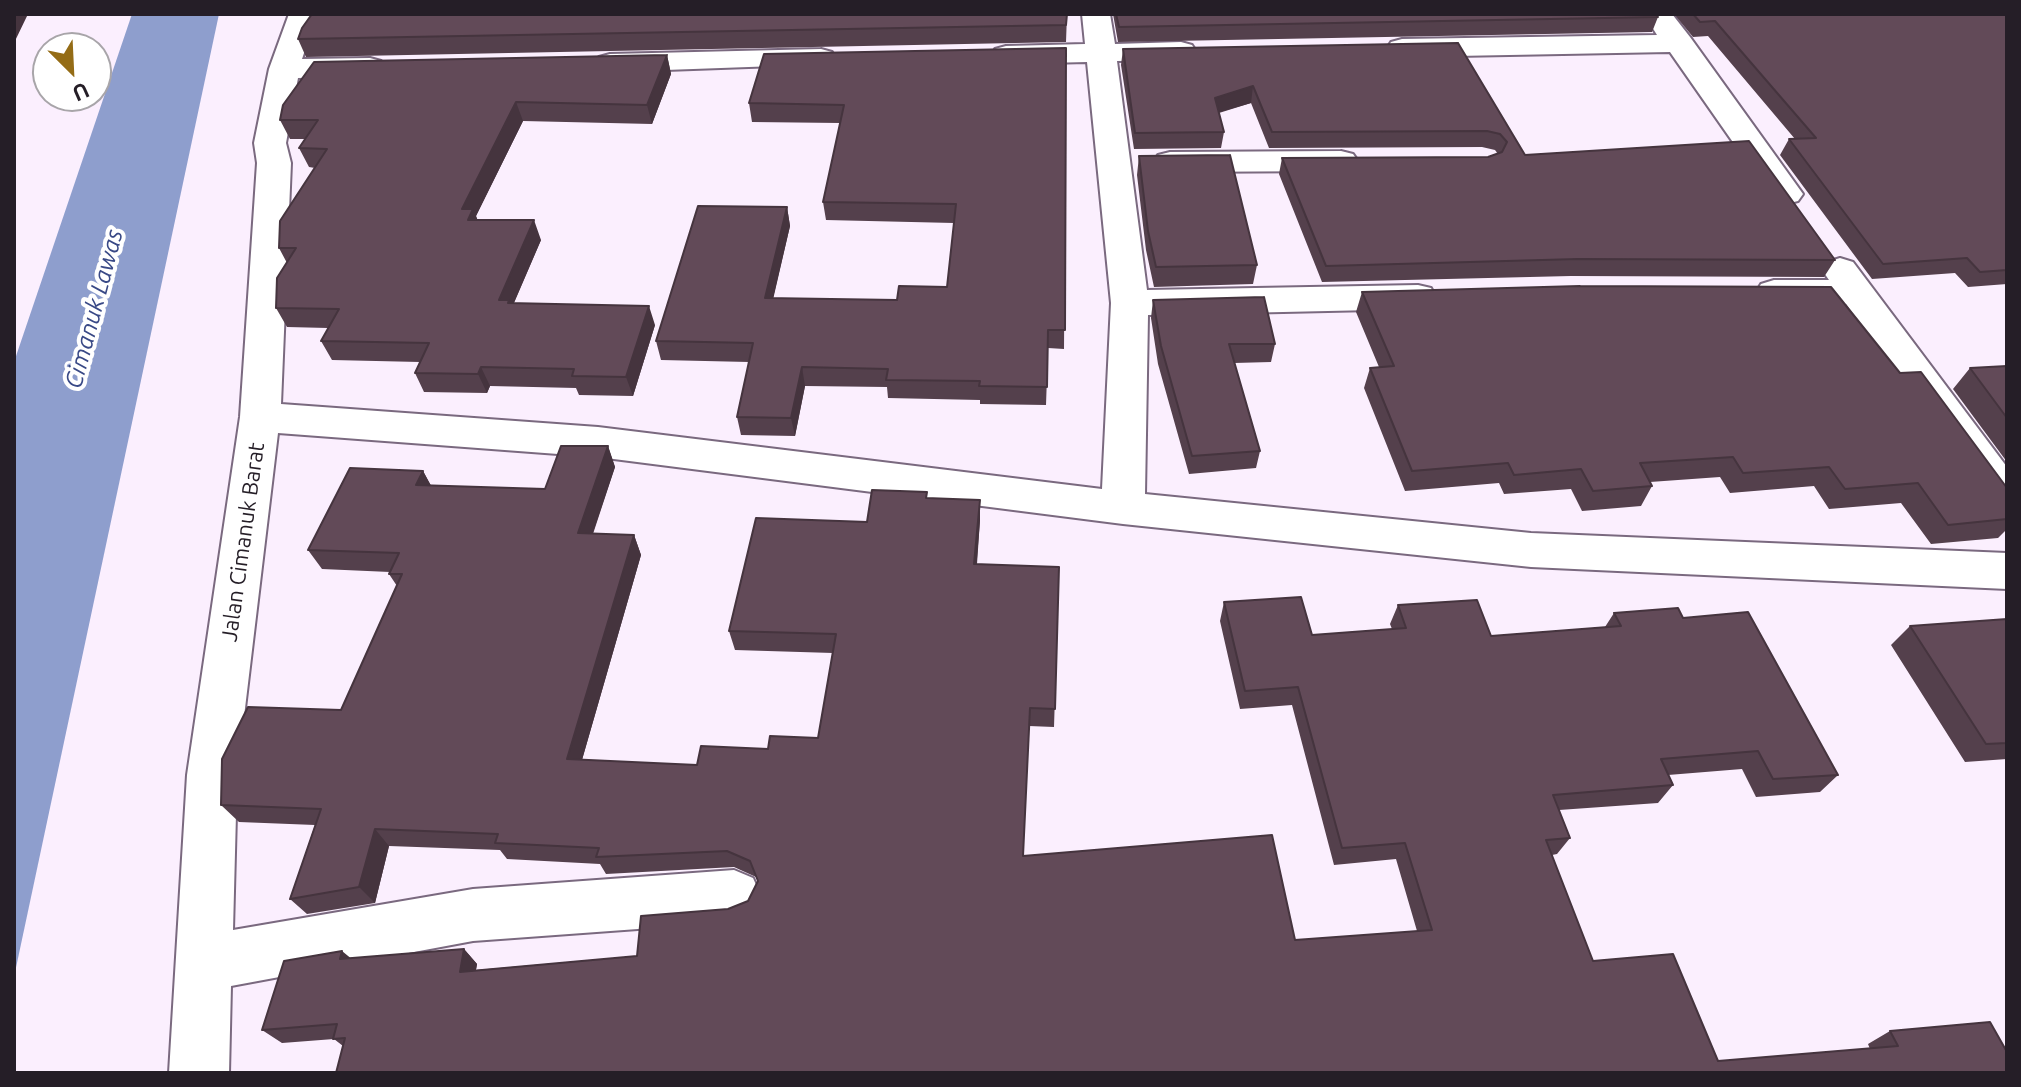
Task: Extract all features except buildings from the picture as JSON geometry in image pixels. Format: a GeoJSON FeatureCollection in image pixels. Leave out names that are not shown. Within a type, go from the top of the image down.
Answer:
{"type":"FeatureCollection","features":[{"type":"Feature","properties":{"kind":"street","name":"Jalan Cimanuk Barat"},"geometry":{"type":"LineString","coordinates":[[199,1073],[212,775],[260,417],[274,163],[270,143],[284,69],[303,14]]}},
{"type":"Feature","properties":{"kind":"street"},"geometry":{"type":"LineString","coordinates":[[1096,14],[1116,162],[1130,303],[1123,508]]}},
{"type":"Feature","properties":{"kind":"street"},"geometry":{"type":"LineString","coordinates":[[1657,14],[2007,498]]}},
{"type":"Feature","properties":{"kind":"street"},"geometry":{"type":"LineString","coordinates":[[1368,48],[1680,43]]}},
{"type":"Feature","properties":{"kind":"street"},"geometry":{"type":"LineString","coordinates":[[977,55],[1212,51]]}},
{"type":"Feature","properties":{"kind":"street"},"geometry":{"type":"LineString","coordinates":[[583,63],[851,58]]}},
{"type":"Feature","properties":{"kind":"street"},"geometry":{"type":"LineString","coordinates":[[284,69],[394,67]]}},
{"type":"Feature","properties":{"kind":"street"},"geometry":{"type":"LineString","coordinates":[[1116,162],[1374,161]]}},
{"type":"Feature","properties":{"kind":"street"},"geometry":{"type":"LineString","coordinates":[[1746,292],[1856,292]]}},
{"type":"Feature","properties":{"kind":"street"},"geometry":{"type":"LineString","coordinates":[[1130,303],[1445,296]]}},
{"type":"Feature","properties":{"kind":"street"},"geometry":{"type":"LineString","coordinates":[[260,417],[598,442],[1123,508],[1531,550],[2007,571]]}},
{"type":"Feature","properties":{"kind":"street"},"geometry":{"type":"LineString","coordinates":[[204,963],[473,915],[734,896]]}},
{"type":"Feature","properties":{"kind":"water","name":"Cimanuk Lawas"},"geometry":{"type":"Polygon","coordinates":[[[132,14],[219,14],[14,977],[14,362],[99,112],[112,112],[112,73],[132,14]]]}}]}
